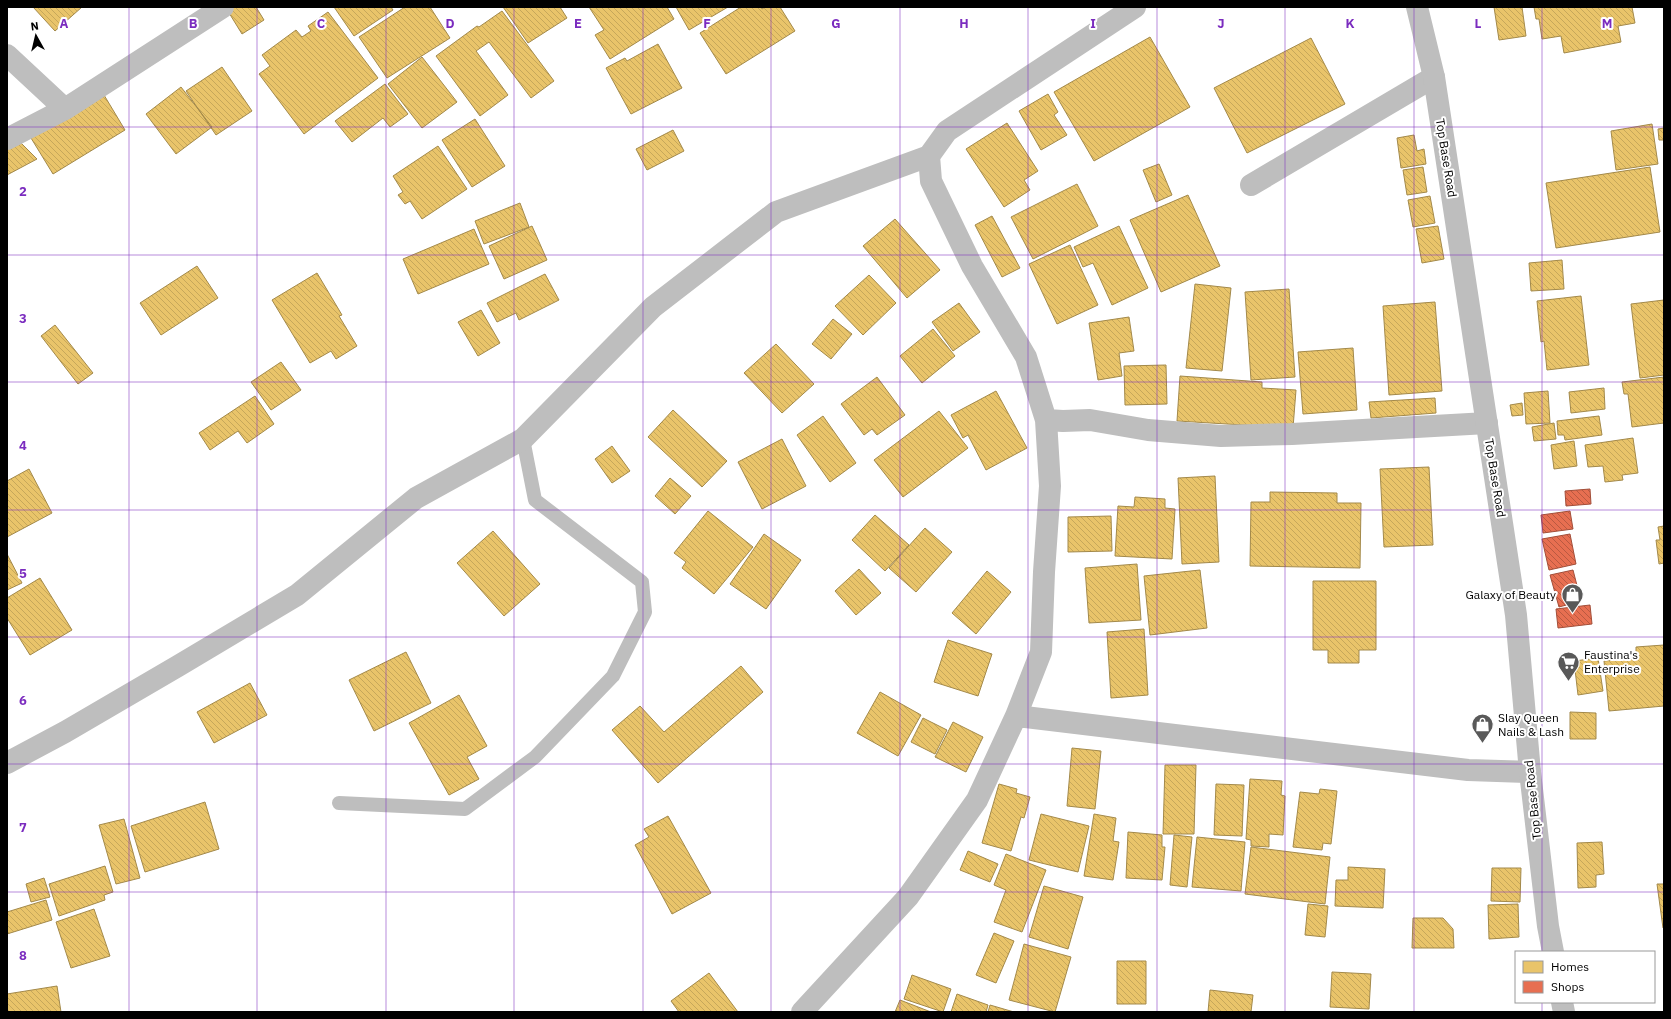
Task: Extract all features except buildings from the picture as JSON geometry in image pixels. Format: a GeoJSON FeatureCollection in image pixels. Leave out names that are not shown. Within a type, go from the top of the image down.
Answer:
{"type":"FeatureCollection","features":[{"type":"Feature","properties":{"kind":"street"},"geometry":{"type":"LineString","coordinates":[[7,139],[65,109],[223,7]]}},
{"type":"Feature","properties":{"kind":"street"},"geometry":{"type":"LineString","coordinates":[[7,763],[65,732],[297,595],[416,498],[523,439],[652,307],[776,212],[929,156],[947,131],[1135,7]]}},
{"type":"Feature","properties":{"kind":"street","name":"Top Base Road"},"geometry":{"type":"LineString","coordinates":[[1417,7],[1434,77],[1516,615],[1530,772],[1548,926],[1553,951]]}},
{"type":"Feature","properties":{"kind":"street"},"geometry":{"type":"LineString","coordinates":[[7,54],[65,109]]}},
{"type":"Feature","properties":{"kind":"street"},"geometry":{"type":"LineString","coordinates":[[1251,185],[1434,77]]}},
{"type":"Feature","properties":{"kind":"street"},"geometry":{"type":"LineString","coordinates":[[802,1012],[908,897],[977,800],[1016,716],[1041,652],[1044,572],[1050,486],[1046,420],[1026,357],[972,266],[931,181],[929,156]]}},
{"type":"Feature","properties":{"kind":"street"},"geometry":{"type":"LineString","coordinates":[[1046,420],[1090,420],[1148,430],[1221,436],[1292,434],[1487,423]]}},
{"type":"Feature","properties":{"kind":"street"},"geometry":{"type":"LineString","coordinates":[[1016,716],[1468,770],[1530,772]]}},
{"type":"Feature","properties":{"kind":"lane"},"geometry":{"type":"LineString","coordinates":[[339,803],[465,809],[535,757],[613,676],[645,612],[642,582],[535,500],[523,439]]}},
{"type":"Feature","properties":{"kind":"place","name":"Galaxy of Beauty"},"geometry":{"type":"Point","coordinates":[1572,614]}},
{"type":"Feature","properties":{"kind":"place","name":"Faustina's Enterprise"},"geometry":{"type":"Point","coordinates":[1568,682]}},
{"type":"Feature","properties":{"kind":"place","name":"Slay Queen Nails & Lash"},"geometry":{"type":"Point","coordinates":[1482,744]}}]}
